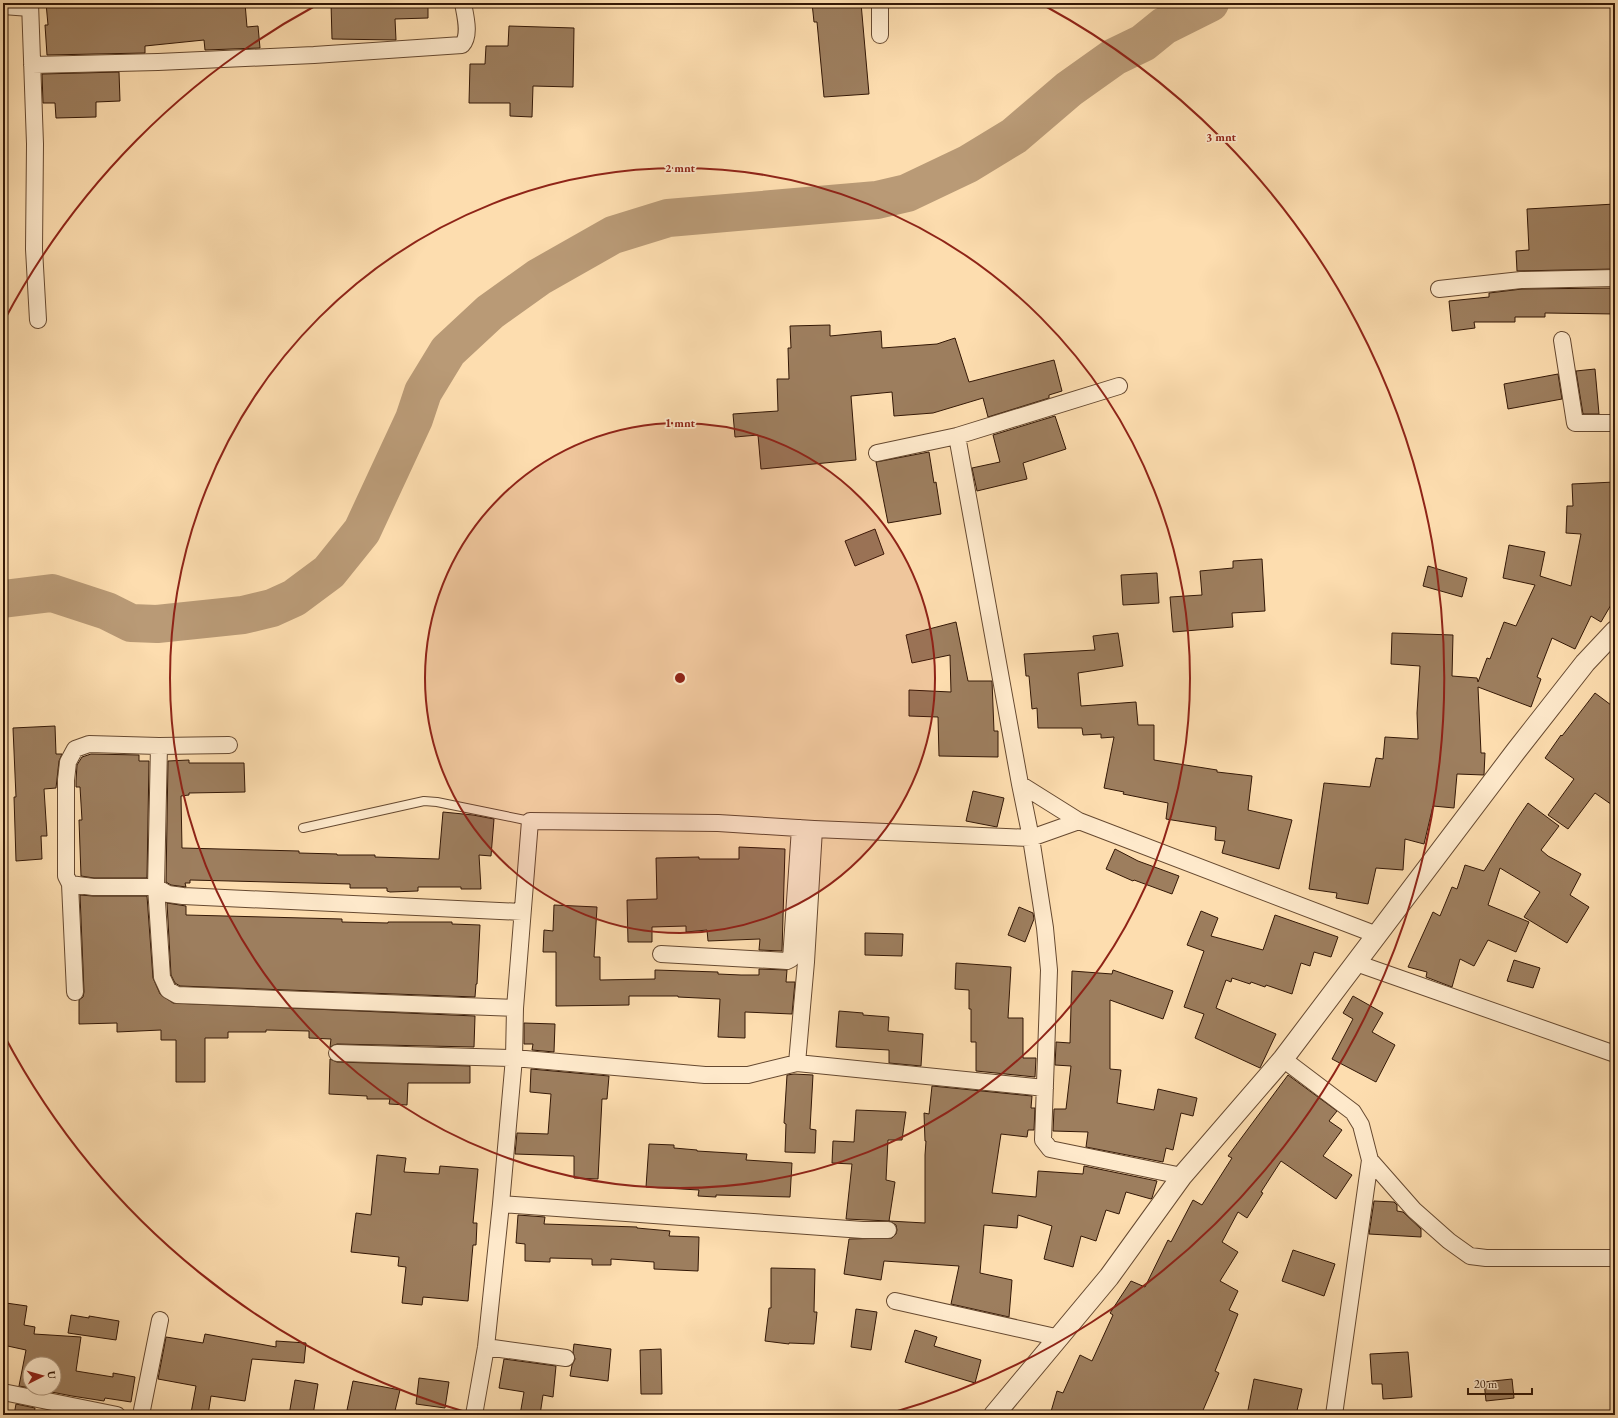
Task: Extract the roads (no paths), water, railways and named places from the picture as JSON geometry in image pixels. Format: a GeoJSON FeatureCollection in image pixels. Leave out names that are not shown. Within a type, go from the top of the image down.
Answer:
{"type":"FeatureCollection","features":[{"type":"Feature","properties":{"kind":"street"},"geometry":{"type":"LineString","coordinates":[[32,65],[158,62],[314,55],[462,45],[466,41],[467,34],[463,3]]}},
{"type":"Feature","properties":{"kind":"street"},"geometry":{"type":"LineString","coordinates":[[880,3],[880,35]]}},
{"type":"Feature","properties":{"kind":"street"},"geometry":{"type":"LineString","coordinates":[[3,6],[30,6],[35,144],[34,249],[38,320]]}},
{"type":"Feature","properties":{"kind":"street"},"geometry":{"type":"LineString","coordinates":[[1439,289],[1521,280],[1615,278]]}},
{"type":"Feature","properties":{"kind":"street"},"geometry":{"type":"LineString","coordinates":[[1562,340],[1575,424],[1615,423]]}},
{"type":"Feature","properties":{"kind":"street"},"geometry":{"type":"LineString","coordinates":[[877,453],[957,436],[1119,386]]}},
{"type":"Feature","properties":{"kind":"street"},"geometry":{"type":"LineString","coordinates":[[957,436],[1031,838],[1045,928],[1049,970],[1042,1135],[1045,1145],[1050,1149],[1182,1176]]}},
{"type":"Feature","properties":{"kind":"street"},"geometry":{"type":"LineString","coordinates":[[994,1415],[1110,1277],[1182,1176],[1283,1059],[1516,751],[1585,663],[1615,631]]}},
{"type":"Feature","properties":{"kind":"street"},"geometry":{"type":"LineString","coordinates":[[75,992],[70,884],[66,876],[66,780],[68,762],[75,749],[89,744],[159,746],[229,744]]}},
{"type":"Feature","properties":{"kind":"street"},"geometry":{"type":"LineString","coordinates":[[159,746],[156,886],[162,977],[168,990],[177,995],[515,1008]]}},
{"type":"Feature","properties":{"kind":"street"},"geometry":{"type":"LineString","coordinates":[[1020,784],[1079,821],[1378,935]]}},
{"type":"Feature","properties":{"kind":"street"},"geometry":{"type":"LineString","coordinates":[[474,1415],[486,1347],[501,1204],[514,1058],[515,1008],[530,821],[718,823],[807,829],[1031,838],[1079,821]]}},
{"type":"Feature","properties":{"kind":"street"},"geometry":{"type":"LineString","coordinates":[[661,954],[788,961],[791,959],[807,829]]}},
{"type":"Feature","properties":{"kind":"street"},"geometry":{"type":"LineString","coordinates":[[797,1063],[806,962],[807,829]]}},
{"type":"Feature","properties":{"kind":"street"},"geometry":{"type":"LineString","coordinates":[[70,884],[93,887],[156,886],[168,894],[183,896],[522,912]]}},
{"type":"Feature","properties":{"kind":"street"},"geometry":{"type":"LineString","coordinates":[[1356,963],[1615,1054]]}},
{"type":"Feature","properties":{"kind":"street"},"geometry":{"type":"LineString","coordinates":[[337,1053],[514,1058],[705,1075],[748,1075],[797,1063],[1045,1088]]}},
{"type":"Feature","properties":{"kind":"street"},"geometry":{"type":"LineString","coordinates":[[1283,1059],[1353,1112],[1363,1131],[1370,1160],[1334,1415]]}},
{"type":"Feature","properties":{"kind":"street"},"geometry":{"type":"LineString","coordinates":[[1370,1160],[1414,1210],[1449,1241],[1470,1256],[1486,1258],[1615,1258]]}},
{"type":"Feature","properties":{"kind":"street"},"geometry":{"type":"LineString","coordinates":[[501,1204],[847,1229],[888,1230]]}},
{"type":"Feature","properties":{"kind":"street"},"geometry":{"type":"LineString","coordinates":[[895,1301],[1060,1338]]}},
{"type":"Feature","properties":{"kind":"street"},"geometry":{"type":"LineString","coordinates":[[142,1415],[160,1320]]}},
{"type":"Feature","properties":{"kind":"street"},"geometry":{"type":"LineString","coordinates":[[486,1347],[566,1358]]}},
{"type":"Feature","properties":{"kind":"street"},"geometry":{"type":"LineString","coordinates":[[3,1392],[117,1415]]}},
{"type":"Feature","properties":{"kind":"lane"},"geometry":{"type":"LineString","coordinates":[[303,828],[424,801],[437,802],[530,821]]}},
{"type":"Feature","properties":{"kind":"waterway"},"geometry":{"type":"LineString","coordinates":[[3,599],[52,593],[107,611],[131,623],[157,624],[243,615],[272,608],[294,598],[329,572],[362,531],[414,419],[423,392],[448,351],[490,312],[539,277],[613,235],[668,218],[877,200],[907,193],[968,164],[1014,136],[1069,89],[1114,57],[1143,43],[1164,26],[1210,3]]}}]}
